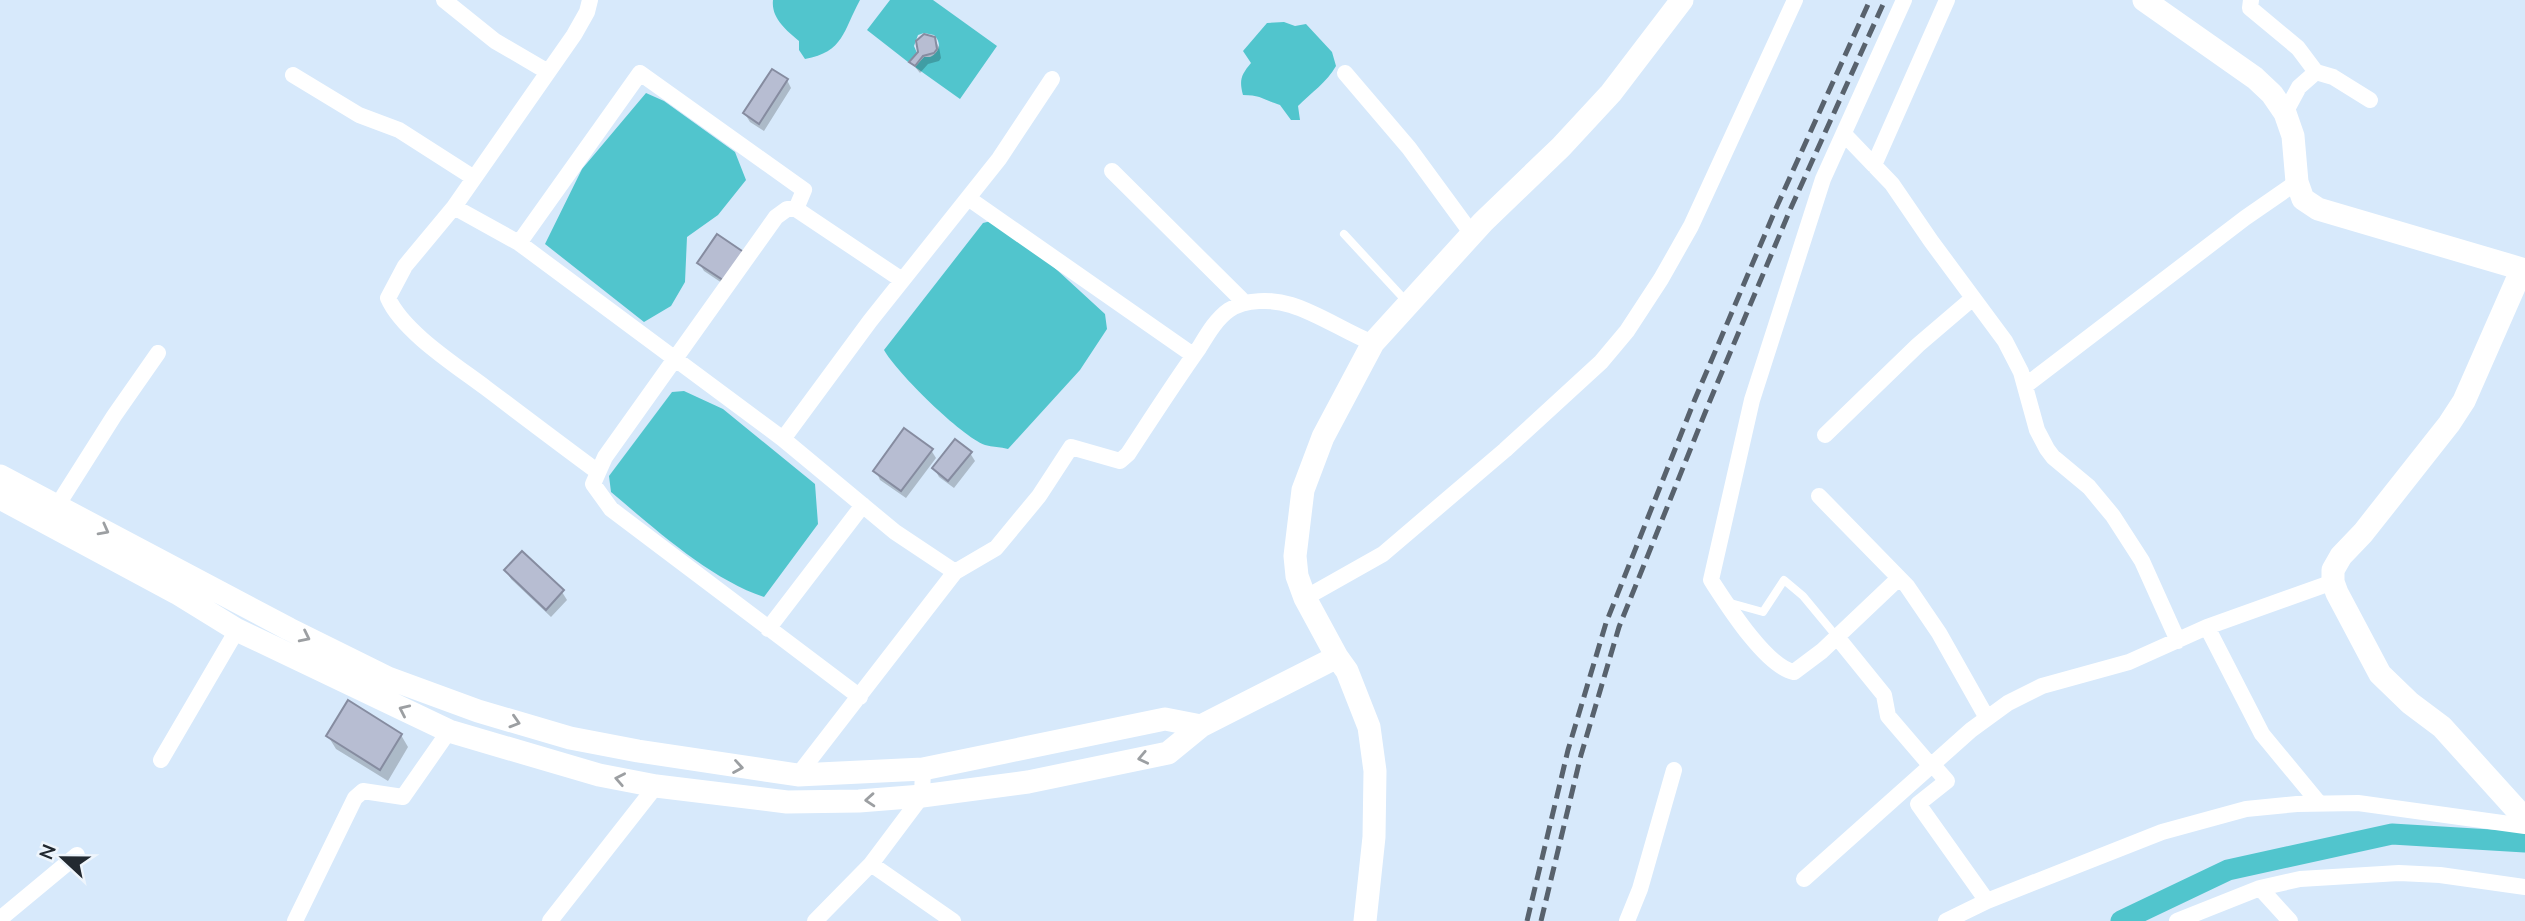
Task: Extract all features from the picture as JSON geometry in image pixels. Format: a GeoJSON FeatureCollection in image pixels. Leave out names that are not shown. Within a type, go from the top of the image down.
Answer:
{"type":"FeatureCollection","features":[{"type":"Feature","properties":{"kind":"street"},"geometry":{"type":"LineString","coordinates":[[444,0],[495,41],[548,72]]}},
{"type":"Feature","properties":{"kind":"street"},"geometry":{"type":"LineString","coordinates":[[590,0],[587,12],[574,35],[454,207],[405,267],[388,298],[393,308],[435,350],[598,472]]}},
{"type":"Feature","properties":{"kind":"street"},"geometry":{"type":"LineString","coordinates":[[1305,598],[1382,554],[1524,432],[1601,362],[1628,331],[1691,226],[1794,0]]}},
{"type":"Feature","properties":{"kind":"street"},"geometry":{"type":"LineString","coordinates":[[1899,578],[1837,637],[1794,672],[1787,671],[1740,625],[1711,580],[1752,400],[1823,179],[1904,0]]}},
{"type":"Feature","properties":{"kind":"street"},"geometry":{"type":"LineString","coordinates":[[1874,166],[1947,0]]}},
{"type":"Feature","properties":{"kind":"street"},"geometry":{"type":"LineString","coordinates":[[2250,0],[2250,8],[2298,48],[2316,72],[2333,77],[2370,100]]}},
{"type":"Feature","properties":{"kind":"street"},"geometry":{"type":"LineString","coordinates":[[1365,921],[1374,837],[1375,771],[1369,727],[1348,671],[1337,657],[1305,598],[1297,576],[1295,556],[1303,491],[1323,437],[1373,343],[1472,234],[1561,147],[1611,93],[1679,1]]}},
{"type":"Feature","properties":{"kind":"street"},"geometry":{"type":"LineString","coordinates":[[2148,1],[2255,78],[2272,94],[2285,113],[2294,136],[2297,182],[2303,199],[2318,209],[2524,269],[2464,401],[2449,425],[2381,512],[2341,556],[2333,570],[2333,582],[2380,674],[2410,703],[2442,727],[2525,819]]}},
{"type":"Feature","properties":{"kind":"street"},"geometry":{"type":"LineString","coordinates":[[2285,113],[2299,87],[2316,72]]}},
{"type":"Feature","properties":{"kind":"street"},"geometry":{"type":"LineString","coordinates":[[519,243],[640,73],[804,190],[796,209]]}},
{"type":"Feature","properties":{"kind":"street"},"geometry":{"type":"LineString","coordinates":[[1345,73],[1409,148],[1472,234]]}},
{"type":"Feature","properties":{"kind":"street"},"geometry":{"type":"LineString","coordinates":[[293,75],[359,116],[399,130],[474,178]]}},
{"type":"Feature","properties":{"kind":"street"},"geometry":{"type":"LineString","coordinates":[[783,439],[902,280],[999,159],[1052,79]]}},
{"type":"Feature","properties":{"kind":"street"},"geometry":{"type":"LineString","coordinates":[[1844,134],[1892,184],[2005,341],[2021,372],[2037,430],[2047,449],[2089,487],[2113,516],[2142,561],[2178,640]]}},
{"type":"Feature","properties":{"kind":"street"},"geometry":{"type":"LineString","coordinates":[[1112,171],[1245,303]]}},
{"type":"Feature","properties":{"kind":"street"},"geometry":{"type":"LineString","coordinates":[[2025,386],[2245,218],[2297,182]]}},
{"type":"Feature","properties":{"kind":"street"},"geometry":{"type":"LineString","coordinates":[[968,198],[1193,355]]}},
{"type":"Feature","properties":{"kind":"street"},"geometry":{"type":"LineString","coordinates":[[454,207],[519,243],[783,439],[895,532],[955,572]]}},
{"type":"Feature","properties":{"kind":"street"},"geometry":{"type":"LineString","coordinates":[[860,697],[611,509],[593,484],[605,457],[776,217],[787,209],[796,209],[902,280]]}},
{"type":"Feature","properties":{"kind":"street"},"geometry":{"type":"LineString","coordinates":[[1825,435],[1918,345],[1973,298]]}},
{"type":"Feature","properties":{"kind":"street"},"geometry":{"type":"LineString","coordinates":[[798,775],[955,572],[996,548],[1039,496],[1071,447],[1120,461],[1128,454],[1193,355],[1229,310],[1245,303],[1288,304],[1323,317],[1373,343]]}},
{"type":"Feature","properties":{"kind":"street"},"geometry":{"type":"LineString","coordinates":[[57,506],[158,353]]}},
{"type":"Feature","properties":{"kind":"street"},"geometry":{"type":"LineString","coordinates":[[0,476],[289,629],[388,678],[420,691],[570,738],[798,775],[923,769],[1165,719],[1201,726]]}},
{"type":"Feature","properties":{"kind":"street"},"geometry":{"type":"LineString","coordinates":[[1819,496],[1899,578],[1939,633],[1987,718]]}},
{"type":"Feature","properties":{"kind":"street"},"geometry":{"type":"LineString","coordinates":[[0,498],[177,593],[237,630],[449,731],[598,775],[656,786],[787,802],[922,796],[1028,782],[1168,753],[1201,726],[1337,657]]}},
{"type":"Feature","properties":{"kind":"street"},"geometry":{"type":"LineString","coordinates":[[768,629],[863,505]]}},
{"type":"Feature","properties":{"kind":"street"},"geometry":{"type":"LineString","coordinates":[[1804,879],[1931,764],[2008,703],[2042,686],[2129,662],[2207,627],[2333,582]]}},
{"type":"Feature","properties":{"kind":"street"},"geometry":{"type":"LineString","coordinates":[[2207,627],[2262,734],[2319,803]]}},
{"type":"Feature","properties":{"kind":"street"},"geometry":{"type":"LineString","coordinates":[[161,760],[237,630]]}},
{"type":"Feature","properties":{"kind":"street"},"geometry":{"type":"LineString","coordinates":[[1837,637],[1884,695],[1888,716],[1947,781],[1919,804],[1987,901]]}},
{"type":"Feature","properties":{"kind":"street"},"geometry":{"type":"LineString","coordinates":[[295,921],[355,798],[363,791],[403,797],[449,731]]}},
{"type":"Feature","properties":{"kind":"street"},"geometry":{"type":"LineString","coordinates":[[815,921],[871,864],[922,796],[923,769]]}},
{"type":"Feature","properties":{"kind":"street"},"geometry":{"type":"LineString","coordinates":[[1627,921],[1640,889],[1674,770]]}},
{"type":"Feature","properties":{"kind":"street"},"geometry":{"type":"LineString","coordinates":[[550,921],[656,786]]}},
{"type":"Feature","properties":{"kind":"street"},"geometry":{"type":"LineString","coordinates":[[1946,921],[1987,901],[2162,832],[2246,809],[2358,803],[2525,826]]}},
{"type":"Feature","properties":{"kind":"street"},"geometry":{"type":"LineString","coordinates":[[0,919],[77,855]]}},
{"type":"Feature","properties":{"kind":"street"},"geometry":{"type":"LineString","coordinates":[[871,864],[953,921]]}},
{"type":"Feature","properties":{"kind":"street"},"geometry":{"type":"LineString","coordinates":[[2178,921],[2260,888],[2300,879],[2399,873],[2440,875],[2525,887]]}},
{"type":"Feature","properties":{"kind":"street"},"geometry":{"type":"LineString","coordinates":[[2260,888],[2290,921]]}},
{"type":"Feature","properties":{"kind":"lane"},"geometry":{"type":"LineString","coordinates":[[1344,234],[1408,303]]}},
{"type":"Feature","properties":{"kind":"lane"},"geometry":{"type":"LineString","coordinates":[[1725,602],[1763,612],[1784,580],[1803,596],[1837,637]]}},
{"type":"Feature","properties":{"kind":"water"},"geometry":{"type":"Polygon","coordinates":[[[773,0],[860,0],[835,45],[818,56],[805,59],[799,50],[799,41],[777,18],[773,0]]]}},
{"type":"Feature","properties":{"kind":"water"},"geometry":{"type":"Polygon","coordinates":[[[890,0],[933,0],[997,46],[960,99],[915,67],[924,57],[930,57],[938,50],[939,44],[934,35],[918,35],[914,46],[917,53],[908,62],[867,30],[890,0]]]}},
{"type":"Feature","properties":{"kind":"water"},"geometry":{"type":"Polygon","coordinates":[[[1284,22],[1295,26],[1306,24],[1332,52],[1336,66],[1298,106],[1300,120],[1291,120],[1280,105],[1243,95],[1242,90],[1242,78],[1251,63],[1243,51],[1267,23],[1284,22]]]}},
{"type":"Feature","properties":{"kind":"water"},"geometry":{"type":"Polygon","coordinates":[[[646,93],[664,101],[735,152],[746,180],[718,215],[687,237],[685,282],[671,306],[644,322],[545,244],[582,169],[646,93]]]}},
{"type":"Feature","properties":{"kind":"water"},"geometry":{"type":"Polygon","coordinates":[[[991,221],[1032,247],[1105,314],[1107,329],[1080,370],[1008,449],[985,445],[961,430],[915,388],[884,350],[983,223],[991,221]]]}},
{"type":"Feature","properties":{"kind":"water"},"geometry":{"type":"Polygon","coordinates":[[[684,391],[723,409],[815,484],[818,524],[764,597],[703,566],[611,492],[609,476],[672,392],[684,391]]]}},
{"type":"Feature","properties":{"kind":"building"},"geometry":{"type":"Polygon","coordinates":[[[924,34],[935,37],[937,49],[934,53],[923,56],[915,66],[909,62],[918,52],[916,41],[924,34]]]}},
{"type":"Feature","properties":{"kind":"building"},"geometry":{"type":"Polygon","coordinates":[[[772,69],[788,79],[759,124],[743,113],[772,69]]]}},
{"type":"Feature","properties":{"kind":"building"},"geometry":{"type":"Polygon","coordinates":[[[717,234],[745,253],[726,282],[697,263],[717,234]]]}},
{"type":"Feature","properties":{"kind":"building"},"geometry":{"type":"Polygon","coordinates":[[[904,428],[933,449],[901,491],[873,471],[904,428]]]}},
{"type":"Feature","properties":{"kind":"building"},"geometry":{"type":"Polygon","coordinates":[[[955,439],[972,452],[948,481],[932,468],[955,439]]]}},
{"type":"Feature","properties":{"kind":"building"},"geometry":{"type":"Polygon","coordinates":[[[522,551],[564,590],[546,610],[504,570],[522,551]]]}},
{"type":"Feature","properties":{"kind":"building"},"geometry":{"type":"Polygon","coordinates":[[[348,700],[402,734],[380,770],[326,736],[348,700]]]}},
{"type":"Feature","properties":{"kind":"waterway"},"geometry":{"type":"LineString","coordinates":[[2121,921],[2228,870],[2392,834],[2525,842]]}},
{"type":"Feature","properties":{"kind":"railway"},"geometry":{"type":"LineString","coordinates":[[1527,921],[1568,750],[1606,623],[1695,399],[1777,206],[1870,0]]}},
{"type":"Feature","properties":{"kind":"railway"},"geometry":{"type":"LineString","coordinates":[[1541,921],[1581,755],[1619,627],[1790,210],[1885,0]]}}]}
